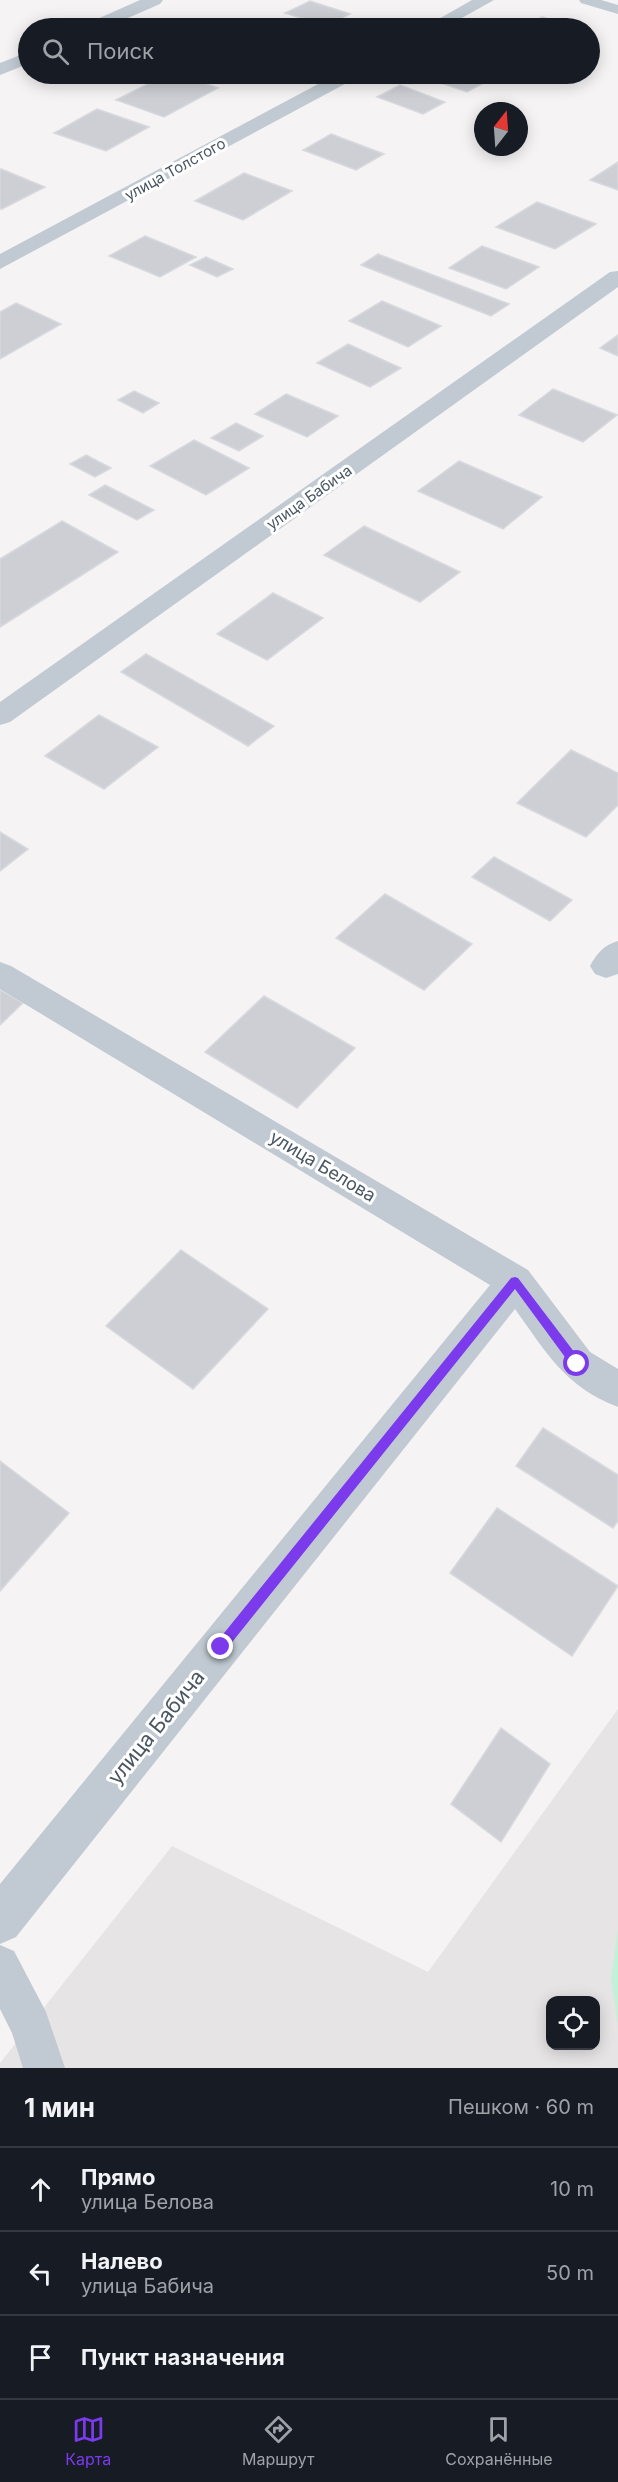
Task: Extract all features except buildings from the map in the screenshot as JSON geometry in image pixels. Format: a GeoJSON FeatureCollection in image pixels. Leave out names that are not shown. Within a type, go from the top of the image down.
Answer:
{"type":"FeatureCollection","features":[{"type":"Feature","properties":{"kind":"street"},"geometry":{"type":"LineString","coordinates":[[114,18],[154,0]]}},
{"type":"Feature","properties":{"kind":"street"},"geometry":{"type":"LineString","coordinates":[[451,18],[485,0]]}},
{"type":"Feature","properties":{"kind":"street"},"geometry":{"type":"LineString","coordinates":[[0,70],[18,62]]}},
{"type":"Feature","properties":{"kind":"street","name":"улица Толстого"},"geometry":{"type":"LineString","coordinates":[[0,263],[331,84]]}},
{"type":"Feature","properties":{"kind":"street","name":"улица Бабича"},"geometry":{"type":"LineString","coordinates":[[0,716],[618,277]]}},
{"type":"Feature","properties":{"kind":"street","name":"улица Белова"},"geometry":{"type":"LineString","coordinates":[[0,974],[515,1281],[577,1364],[618,1390]]}},
{"type":"Feature","properties":{"kind":"street","name":"улица Бабича"},"geometry":{"type":"LineString","coordinates":[[0,1921],[515,1281]]}},
{"type":"Feature","properties":{"kind":"lane"},"geometry":{"type":"LineString","coordinates":[[586,0],[618,10]]}},
{"type":"Feature","properties":{"kind":"lane"},"geometry":{"type":"LineString","coordinates":[[0,1965],[31,2027],[44,2068]]}},
{"type":"Feature","properties":{"kind":"shaded area"},"geometry":{"type":"Polygon","coordinates":[[[618,1709],[618,2068],[0,2068],[0,2063],[172,1846],[428,1972],[618,1709]]]}},
{"type":"Feature","properties":{"kind":"green space"},"geometry":{"type":"Polygon","coordinates":[[[618,1928],[618,2027],[611,1979],[618,1928]]]}},
{"type":"Feature","properties":{"kind":"route"},"geometry":{"type":"LineString","coordinates":[[221,1647],[515,1281],[577,1364]]}}]}
